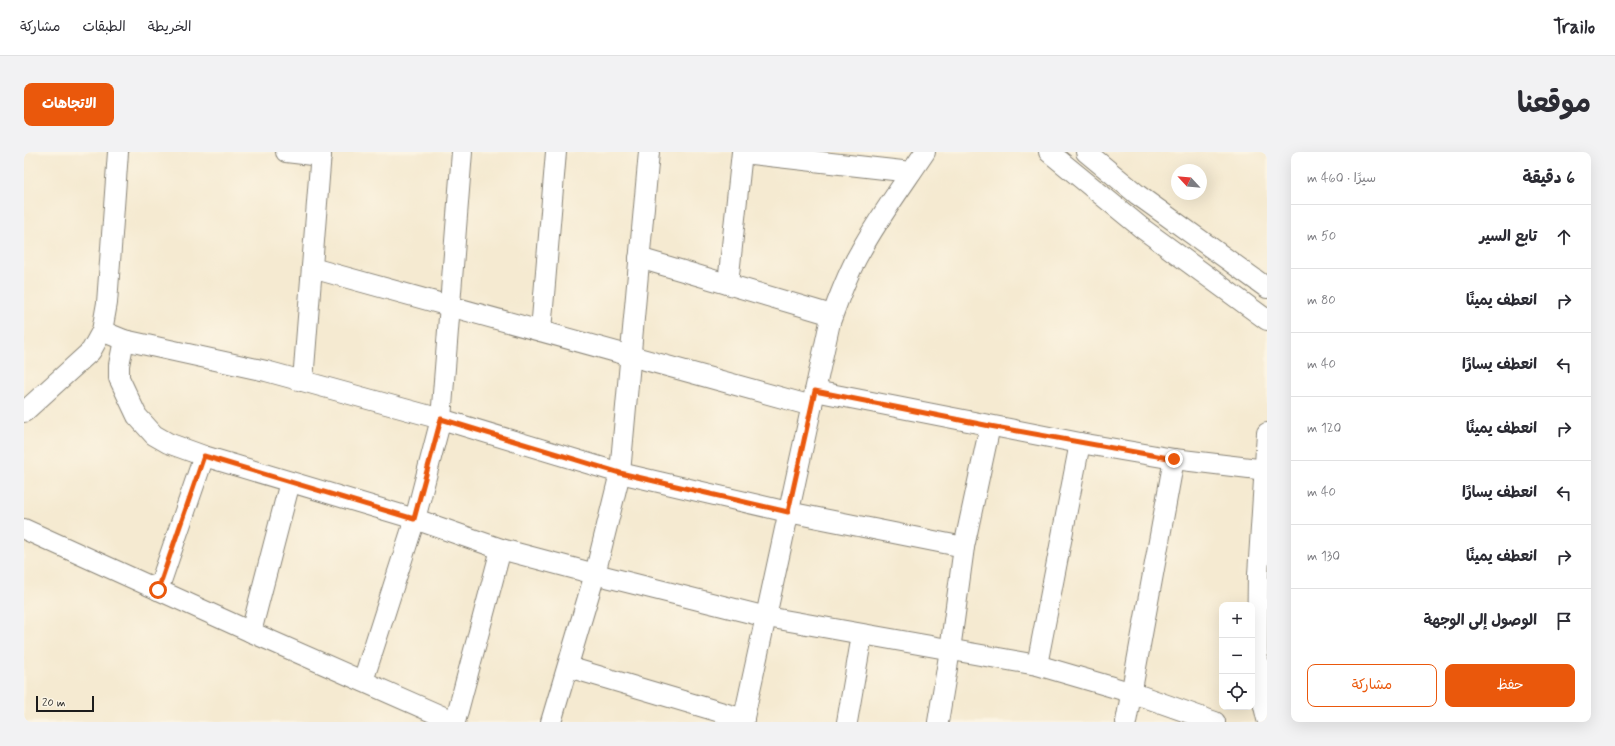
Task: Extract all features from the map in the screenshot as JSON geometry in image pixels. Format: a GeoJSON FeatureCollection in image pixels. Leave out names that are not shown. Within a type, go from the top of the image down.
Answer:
{"type":"FeatureCollection","features":[{"type":"Feature","properties":{"kind":"street"},"geometry":{"type":"LineString","coordinates":[[24,412],[91,350],[102,331],[107,303],[118,152]]}},
{"type":"Feature","properties":{"kind":"street"},"geometry":{"type":"LineString","coordinates":[[286,152],[321,154],[303,381]]}},
{"type":"Feature","properties":{"kind":"street"},"geometry":{"type":"LineString","coordinates":[[363,681],[414,519],[441,419],[462,152]]}},
{"type":"Feature","properties":{"kind":"street"},"geometry":{"type":"LineString","coordinates":[[541,331],[556,152]]}},
{"type":"Feature","properties":{"kind":"street"},"geometry":{"type":"LineString","coordinates":[[551,722],[595,574],[620,473],[649,152]]}},
{"type":"Feature","properties":{"kind":"street"},"geometry":{"type":"LineString","coordinates":[[728,284],[742,152],[911,172]]}},
{"type":"Feature","properties":{"kind":"street"},"geometry":{"type":"LineString","coordinates":[[568,667],[744,720],[832,315],[841,289],[859,252],[887,206],[925,152]]}},
{"type":"Feature","properties":{"kind":"street"},"geometry":{"type":"LineString","coordinates":[[1049,152],[1143,229],[1267,320]]}},
{"type":"Feature","properties":{"kind":"street"},"geometry":{"type":"LineString","coordinates":[[1086,152],[1138,196],[1267,288]]}},
{"type":"Feature","properties":{"kind":"street"},"geometry":{"type":"LineString","coordinates":[[640,258],[832,315]]}},
{"type":"Feature","properties":{"kind":"street"},"geometry":{"type":"LineString","coordinates":[[312,268],[631,356],[813,398],[990,426],[1174,459],[1266,470]]}},
{"type":"Feature","properties":{"kind":"street"},"geometry":{"type":"LineString","coordinates":[[102,331],[124,340],[251,367],[303,381],[441,419],[620,473],[788,512],[964,547]]}},
{"type":"Feature","properties":{"kind":"street"},"geometry":{"type":"LineString","coordinates":[[124,340],[119,366],[119,378],[137,416],[154,435],[168,443],[204,456],[414,519],[501,549],[595,574],[767,617],[1037,665],[1133,693],[1215,722]]}},
{"type":"Feature","properties":{"kind":"street"},"geometry":{"type":"LineString","coordinates":[[938,722],[950,650],[964,547],[990,426]]}},
{"type":"Feature","properties":{"kind":"street"},"geometry":{"type":"LineString","coordinates":[[1267,433],[1263,575],[1257,650],[1262,698],[1267,719]]}},
{"type":"Feature","properties":{"kind":"street"},"geometry":{"type":"LineString","coordinates":[[1037,665],[1080,443]]}},
{"type":"Feature","properties":{"kind":"street"},"geometry":{"type":"LineString","coordinates":[[158,590],[204,456]]}},
{"type":"Feature","properties":{"kind":"street"},"geometry":{"type":"LineString","coordinates":[[1126,722],[1133,693],[1174,459]]}},
{"type":"Feature","properties":{"kind":"street"},"geometry":{"type":"LineString","coordinates":[[251,632],[290,482]]}},
{"type":"Feature","properties":{"kind":"street"},"geometry":{"type":"LineString","coordinates":[[24,529],[251,632],[455,722],[501,549]]}},
{"type":"Feature","properties":{"kind":"street"},"geometry":{"type":"LineString","coordinates":[[847,722],[862,635]]}},
{"type":"Feature","properties":{"kind":"route"},"geometry":{"type":"LineString","coordinates":[[158,590],[204,456],[414,519],[441,419],[620,473],[788,512],[815,391],[990,426],[1174,459]]}}]}
